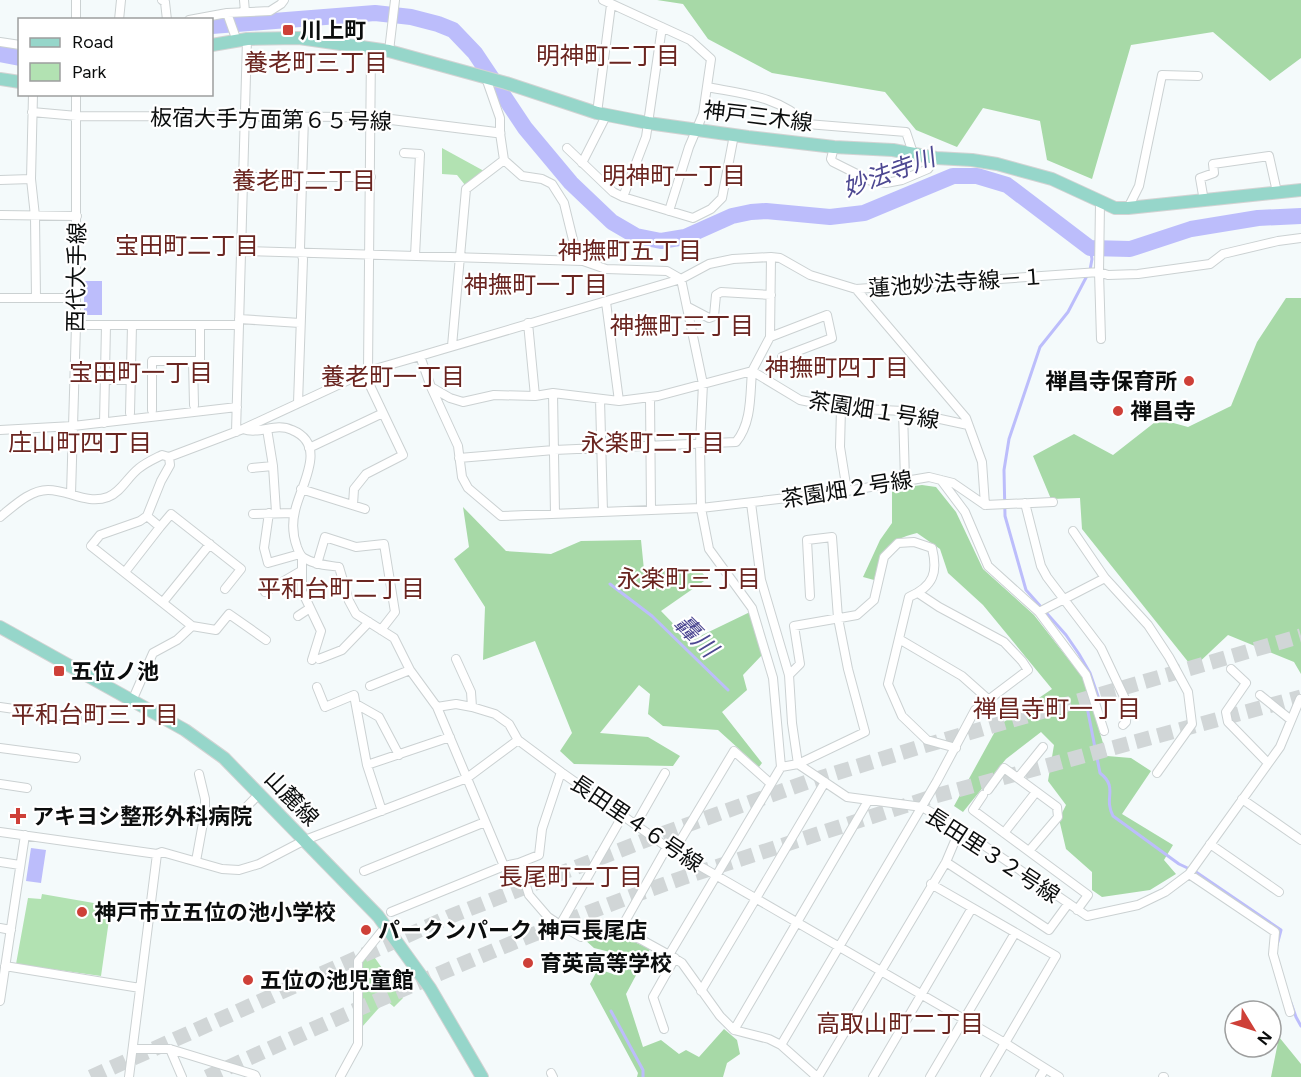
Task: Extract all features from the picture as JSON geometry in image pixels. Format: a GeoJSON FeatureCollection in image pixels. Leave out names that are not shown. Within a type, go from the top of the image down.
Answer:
{"type":"FeatureCollection","features":[{"type":"Feature","properties":{"kind":"main road","name":"神戸三木線"},"geometry":{"type":"LineString","coordinates":[[213,45],[239,38],[299,38],[388,51],[487,78],[602,114],[648,123],[834,147],[972,160],[1025,171],[1069,186],[1100,203],[1115,208],[1301,190]]}},
{"type":"Feature","properties":{"kind":"main road"},"geometry":{"type":"LineString","coordinates":[[0,79],[18,82]]}},
{"type":"Feature","properties":{"kind":"main road","name":"山麓線"},"geometry":{"type":"LineString","coordinates":[[0,627],[185,729],[224,758],[386,926],[430,988],[482,1077]]}},
{"type":"Feature","properties":{"kind":"street"},"geometry":{"type":"LineString","coordinates":[[76,0],[76,18]]}},
{"type":"Feature","properties":{"kind":"street"},"geometry":{"type":"LineString","coordinates":[[119,18],[121,0]]}},
{"type":"Feature","properties":{"kind":"street"},"geometry":{"type":"LineString","coordinates":[[162,0],[165,2],[167,18]]}},
{"type":"Feature","properties":{"kind":"street"},"geometry":{"type":"LineString","coordinates":[[244,0],[245,12]]}},
{"type":"Feature","properties":{"kind":"street"},"geometry":{"type":"LineString","coordinates":[[200,18],[227,13],[270,11],[284,0]]}},
{"type":"Feature","properties":{"kind":"street"},"geometry":{"type":"LineString","coordinates":[[603,0],[690,40],[711,59],[703,114],[689,147],[669,212]]}},
{"type":"Feature","properties":{"kind":"street"},"geometry":{"type":"LineString","coordinates":[[388,51],[395,2]]}},
{"type":"Feature","properties":{"kind":"street"},"geometry":{"type":"LineString","coordinates":[[582,163],[602,114],[611,5]]}},
{"type":"Feature","properties":{"kind":"street"},"geometry":{"type":"LineString","coordinates":[[227,13],[239,38],[245,117],[237,407],[240,430],[253,433],[276,426],[293,430],[303,438],[309,448],[311,461],[294,513],[293,538],[301,556],[302,591],[321,631],[316,660],[342,650],[369,622]]}},
{"type":"Feature","properties":{"kind":"street"},"geometry":{"type":"LineString","coordinates":[[623,197],[646,137],[662,27]]}},
{"type":"Feature","properties":{"kind":"street"},"geometry":{"type":"LineString","coordinates":[[0,42],[18,45]]}},
{"type":"Feature","properties":{"kind":"street"},"geometry":{"type":"LineString","coordinates":[[353,505],[354,489],[366,474],[403,455],[366,372],[370,256],[371,48]]}},
{"type":"Feature","properties":{"kind":"street"},"geometry":{"type":"LineString","coordinates":[[1128,208],[1139,186],[1162,75],[1198,76]]}},
{"type":"Feature","properties":{"kind":"street"},"geometry":{"type":"LineString","coordinates":[[487,78],[500,118],[504,160],[522,176],[542,179],[552,184],[564,203],[575,248],[583,261]]}},
{"type":"Feature","properties":{"kind":"street"},"geometry":{"type":"LineString","coordinates":[[707,87],[778,103],[797,114],[807,124],[906,132],[913,153]]}},
{"type":"Feature","properties":{"kind":"street"},"geometry":{"type":"LineString","coordinates":[[33,96],[31,179],[35,216],[36,298]]}},
{"type":"Feature","properties":{"kind":"street","name":"西代大手線"},"geometry":{"type":"LineString","coordinates":[[71,495],[76,325],[76,96]]}},
{"type":"Feature","properties":{"kind":"street","name":"板宿大手方面第６５号線"},"geometry":{"type":"LineString","coordinates":[[32,112],[77,116],[371,117],[500,133]]}},
{"type":"Feature","properties":{"kind":"street"},"geometry":{"type":"LineString","coordinates":[[298,404],[304,117]]}},
{"type":"Feature","properties":{"kind":"street"},"geometry":{"type":"LineString","coordinates":[[567,148],[614,192],[623,197],[693,218],[711,209],[722,198],[734,135]]}},
{"type":"Feature","properties":{"kind":"street"},"geometry":{"type":"LineString","coordinates":[[834,147],[832,162],[871,181],[886,183],[928,170],[936,158]]}},
{"type":"Feature","properties":{"kind":"street"},"geometry":{"type":"LineString","coordinates":[[404,153],[420,154],[415,256]]}},
{"type":"Feature","properties":{"kind":"street"},"geometry":{"type":"LineString","coordinates":[[1204,201],[1200,178],[1215,173],[1213,164],[1269,156],[1277,192]]}},
{"type":"Feature","properties":{"kind":"street"},"geometry":{"type":"LineString","coordinates":[[452,346],[458,258],[466,189],[504,160]]}},
{"type":"Feature","properties":{"kind":"street"},"geometry":{"type":"LineString","coordinates":[[244,177],[371,177]]}},
{"type":"Feature","properties":{"kind":"street"},"geometry":{"type":"LineString","coordinates":[[0,180],[31,179]]}},
{"type":"Feature","properties":{"kind":"street"},"geometry":{"type":"LineString","coordinates":[[1100,203],[1100,257],[1097,272],[1101,339]]}},
{"type":"Feature","properties":{"kind":"street"},"geometry":{"type":"LineString","coordinates":[[0,215],[77,216]]}},
{"type":"Feature","properties":{"kind":"street","name":"蓮池妙法寺線－１"},"geometry":{"type":"LineString","coordinates":[[0,517],[28,496],[49,490],[94,500],[106,498],[117,493],[140,467],[162,455],[169,457],[240,430],[366,372],[528,322],[606,302],[681,279],[709,264],[733,259],[780,258],[810,275],[856,289],[1097,272],[1108,275],[1138,274],[1210,264],[1222,254],[1301,238]]}},
{"type":"Feature","properties":{"kind":"street"},"geometry":{"type":"LineString","coordinates":[[242,251],[583,261],[606,269],[667,271],[681,279],[703,384],[700,444],[701,508],[709,549],[752,608],[773,678],[781,767],[798,764],[866,732],[848,669],[838,618],[832,537],[807,540],[810,596]]}},
{"type":"Feature","properties":{"kind":"street"},"geometry":{"type":"LineString","coordinates":[[459,458],[554,450],[736,442],[747,421],[752,371],[770,337],[771,257]]}},
{"type":"Feature","properties":{"kind":"street"},"geometry":{"type":"LineString","coordinates":[[856,289],[966,418],[982,462],[985,505],[1053,502]]}},
{"type":"Feature","properties":{"kind":"street"},"geometry":{"type":"LineString","coordinates":[[688,307],[709,318],[714,316],[717,296],[721,292],[771,295]]}},
{"type":"Feature","properties":{"kind":"street"},"geometry":{"type":"LineString","coordinates":[[0,298],[75,298]]}},
{"type":"Feature","properties":{"kind":"street"},"geometry":{"type":"LineString","coordinates":[[606,302],[620,401]]}},
{"type":"Feature","properties":{"kind":"street"},"geometry":{"type":"LineString","coordinates":[[770,337],[827,315],[832,338],[782,357]]}},
{"type":"Feature","properties":{"kind":"street"},"geometry":{"type":"LineString","coordinates":[[528,322],[535,396]]}},
{"type":"Feature","properties":{"kind":"street"},"geometry":{"type":"LineString","coordinates":[[76,325],[300,323]]}},
{"type":"Feature","properties":{"kind":"street"},"geometry":{"type":"LineString","coordinates":[[104,423],[106,325]]}},
{"type":"Feature","properties":{"kind":"street"},"geometry":{"type":"LineString","coordinates":[[130,412],[132,325]]}},
{"type":"Feature","properties":{"kind":"street"},"geometry":{"type":"LineString","coordinates":[[152,410],[152,361],[200,361],[200,325]]}},
{"type":"Feature","properties":{"kind":"street","name":"茶園畑２号線"},"geometry":{"type":"LineString","coordinates":[[420,356],[431,387],[458,446],[462,477],[468,488],[501,516],[701,508],[847,491],[929,477],[953,483],[985,505]]}},
{"type":"Feature","properties":{"kind":"street"},"geometry":{"type":"LineString","coordinates":[[193,361],[194,405]]}},
{"type":"Feature","properties":{"kind":"street"},"geometry":{"type":"LineString","coordinates":[[431,387],[450,398],[463,402],[494,394],[535,396],[553,393],[620,401],[650,397],[752,371]]}},
{"type":"Feature","properties":{"kind":"street","name":"茶園畑１号線"},"geometry":{"type":"LineString","coordinates":[[752,371],[800,400],[841,408],[903,411],[968,425]]}},
{"type":"Feature","properties":{"kind":"street"},"geometry":{"type":"LineString","coordinates":[[105,380],[126,380]]}},
{"type":"Feature","properties":{"kind":"street"},"geometry":{"type":"LineString","coordinates":[[553,393],[555,514]]}},
{"type":"Feature","properties":{"kind":"street"},"geometry":{"type":"LineString","coordinates":[[650,397],[651,510]]}},
{"type":"Feature","properties":{"kind":"street"},"geometry":{"type":"LineString","coordinates":[[600,399],[603,512]]}},
{"type":"Feature","properties":{"kind":"street"},"geometry":{"type":"LineString","coordinates":[[0,430],[104,423],[237,407]]}},
{"type":"Feature","properties":{"kind":"street"},"geometry":{"type":"LineString","coordinates":[[841,408],[840,447],[847,491]]}},
{"type":"Feature","properties":{"kind":"street"},"geometry":{"type":"LineString","coordinates":[[903,411],[905,481]]}},
{"type":"Feature","properties":{"kind":"street"},"geometry":{"type":"LineString","coordinates":[[309,448],[383,413]]}},
{"type":"Feature","properties":{"kind":"street"},"geometry":{"type":"LineString","coordinates":[[267,429],[273,466],[273,513],[264,548],[268,563],[301,556],[317,564],[339,567],[349,601],[356,614],[394,638],[410,670],[437,708],[504,866]]}},
{"type":"Feature","properties":{"kind":"street"},"geometry":{"type":"LineString","coordinates":[[169,457],[170,465],[161,480],[147,516],[140,521],[100,535],[91,546],[192,626],[216,630],[229,614],[266,640]]}},
{"type":"Feature","properties":{"kind":"street"},"geometry":{"type":"LineString","coordinates":[[252,468],[273,466]]}},
{"type":"Feature","properties":{"kind":"street"},"geometry":{"type":"LineString","coordinates":[[941,480],[965,512],[988,566],[1039,612],[1086,675],[1104,731]]}},
{"type":"Feature","properties":{"kind":"street"},"geometry":{"type":"LineString","coordinates":[[301,489],[365,509]]}},
{"type":"Feature","properties":{"kind":"street"},"geometry":{"type":"LineString","coordinates":[[751,503],[760,580],[789,675],[792,723],[798,764]]}},
{"type":"Feature","properties":{"kind":"street"},"geometry":{"type":"LineString","coordinates":[[1025,503],[1041,566],[1101,648],[1126,703],[1126,722],[1123,725]]}},
{"type":"Feature","properties":{"kind":"street"},"geometry":{"type":"LineString","coordinates":[[253,514],[294,513]]}},
{"type":"Feature","properties":{"kind":"street"},"geometry":{"type":"LineString","coordinates":[[125,572],[171,514],[241,569],[225,588]]}},
{"type":"Feature","properties":{"kind":"street"},"geometry":{"type":"LineString","coordinates":[[147,516],[160,527]]}},
{"type":"Feature","properties":{"kind":"street"},"geometry":{"type":"LineString","coordinates":[[1073,531],[1105,578],[1148,625],[1188,692],[1191,724],[1157,773]]}},
{"type":"Feature","properties":{"kind":"street"},"geometry":{"type":"LineString","coordinates":[[317,564],[325,537],[356,547],[384,544],[395,612],[381,630]]}},
{"type":"Feature","properties":{"kind":"street"},"geometry":{"type":"LineString","coordinates":[[789,675],[800,664],[794,626],[857,615],[874,600],[884,557],[898,543],[914,542],[932,548],[937,566],[928,584],[909,597],[888,684],[902,716],[927,740],[956,748]]}},
{"type":"Feature","properties":{"kind":"street"},"geometry":{"type":"LineString","coordinates":[[163,602],[210,544]]}},
{"type":"Feature","properties":{"kind":"street"},"geometry":{"type":"LineString","coordinates":[[265,592],[301,571]]}},
{"type":"Feature","properties":{"kind":"street"},"geometry":{"type":"LineString","coordinates":[[1039,612],[1105,578]]}},
{"type":"Feature","properties":{"kind":"street"},"geometry":{"type":"LineString","coordinates":[[781,1045],[922,807],[975,710],[1028,670],[1004,642],[918,593]]}},
{"type":"Feature","properties":{"kind":"street"},"geometry":{"type":"LineString","coordinates":[[298,616],[310,609]]}},
{"type":"Feature","properties":{"kind":"street"},"geometry":{"type":"LineString","coordinates":[[132,701],[153,653],[177,640],[192,626]]}},
{"type":"Feature","properties":{"kind":"street"},"geometry":{"type":"LineString","coordinates":[[899,639],[962,676],[989,700]]}},
{"type":"Feature","properties":{"kind":"street"},"geometry":{"type":"LineString","coordinates":[[437,708],[456,704],[472,706],[471,692],[456,659]]}},
{"type":"Feature","properties":{"kind":"street"},"geometry":{"type":"LineString","coordinates":[[1231,669],[1246,683],[1226,712],[1228,722],[1268,763]]}},
{"type":"Feature","properties":{"kind":"street"},"geometry":{"type":"LineString","coordinates":[[370,686],[410,670]]}},
{"type":"Feature","properties":{"kind":"street"},"geometry":{"type":"LineString","coordinates":[[317,687],[325,707],[354,695],[367,765],[382,811]]}},
{"type":"Feature","properties":{"kind":"street"},"geometry":{"type":"LineString","coordinates":[[1260,694],[1291,720]]}},
{"type":"Feature","properties":{"kind":"street"},"geometry":{"type":"LineString","coordinates":[[1290,1012],[1273,954],[1275,932],[1189,874],[1280,747],[1299,699]]}},
{"type":"Feature","properties":{"kind":"street"},"geometry":{"type":"LineString","coordinates":[[356,704],[379,717],[399,755]]}},
{"type":"Feature","properties":{"kind":"street","name":"長田里４６号線"},"geometry":{"type":"LineString","coordinates":[[472,706],[495,714],[509,724],[518,740],[561,772],[671,849],[715,875],[781,767]]}},
{"type":"Feature","properties":{"kind":"street"},"geometry":{"type":"LineString","coordinates":[[0,707],[77,718]]}},
{"type":"Feature","properties":{"kind":"street"},"geometry":{"type":"LineString","coordinates":[[367,765],[450,737]]}},
{"type":"Feature","properties":{"kind":"street"},"geometry":{"type":"LineString","coordinates":[[0,832],[157,854],[162,852],[222,869],[239,870],[259,864],[305,840],[467,778],[518,740]]}},
{"type":"Feature","properties":{"kind":"street"},"geometry":{"type":"LineString","coordinates":[[1018,778],[1043,747]]}},
{"type":"Feature","properties":{"kind":"street"},"geometry":{"type":"LineString","coordinates":[[0,748],[76,758]]}},
{"type":"Feature","properties":{"kind":"street"},"geometry":{"type":"LineString","coordinates":[[619,932],[735,751],[770,783]]}},
{"type":"Feature","properties":{"kind":"street","name":"長田里３２号線"},"geometry":{"type":"LineString","coordinates":[[798,764],[848,797],[922,807],[960,829],[1087,916],[1138,905],[1165,892],[1189,874]]}},
{"type":"Feature","properties":{"kind":"street"},"geometry":{"type":"LineString","coordinates":[[1029,852],[1058,817],[1057,807],[1004,768],[974,810],[1029,852],[1088,895],[1077,910]]}},
{"type":"Feature","properties":{"kind":"street"},"geometry":{"type":"LineString","coordinates":[[391,912],[504,866],[539,855],[543,829],[561,772]]}},
{"type":"Feature","properties":{"kind":"street"},"geometry":{"type":"LineString","coordinates":[[636,824],[665,773]]}},
{"type":"Feature","properties":{"kind":"street"},"geometry":{"type":"LineString","coordinates":[[196,861],[205,812],[205,799],[199,774]]}},
{"type":"Feature","properties":{"kind":"street"},"geometry":{"type":"LineString","coordinates":[[701,991],[825,782]]}},
{"type":"Feature","properties":{"kind":"street"},"geometry":{"type":"LineString","coordinates":[[0,784],[27,788]]}},
{"type":"Feature","properties":{"kind":"street"},"geometry":{"type":"LineString","coordinates":[[1004,833],[1036,792]]}},
{"type":"Feature","properties":{"kind":"street"},"geometry":{"type":"LineString","coordinates":[[231,823],[259,794]]}},
{"type":"Feature","properties":{"kind":"street"},"geometry":{"type":"LineString","coordinates":[[1242,799],[1301,840]]}},
{"type":"Feature","properties":{"kind":"street"},"geometry":{"type":"LineString","coordinates":[[734,1030],[868,801]]}},
{"type":"Feature","properties":{"kind":"street"},"geometry":{"type":"LineString","coordinates":[[560,925],[623,815]]}},
{"type":"Feature","properties":{"kind":"street"},"geometry":{"type":"LineString","coordinates":[[364,871],[485,822]]}},
{"type":"Feature","properties":{"kind":"street"},"geometry":{"type":"LineString","coordinates":[[519,863],[529,894],[548,917],[581,937],[619,932],[640,939],[672,956],[682,963],[720,1016],[734,1030],[769,1038],[781,1045],[817,1077],[946,862],[960,829]]}},
{"type":"Feature","properties":{"kind":"street"},"geometry":{"type":"LineString","coordinates":[[0,1001],[25,835]]}},
{"type":"Feature","properties":{"kind":"street"},"geometry":{"type":"LineString","coordinates":[[1210,844],[1279,892]]}},
{"type":"Feature","properties":{"kind":"street"},"geometry":{"type":"LineString","coordinates":[[129,1077],[157,854]]}},
{"type":"Feature","properties":{"kind":"street"},"geometry":{"type":"LineString","coordinates":[[0,862],[20,865]]}},
{"type":"Feature","properties":{"kind":"street"},"geometry":{"type":"LineString","coordinates":[[946,862],[1049,930],[1068,904]]}},
{"type":"Feature","properties":{"kind":"street"},"geometry":{"type":"LineString","coordinates":[[664,1029],[653,997],[715,875],[1005,1043],[1059,1077]]}},
{"type":"Feature","properties":{"kind":"street"},"geometry":{"type":"LineString","coordinates":[[932,884],[1056,956],[985,1077]]}},
{"type":"Feature","properties":{"kind":"street"},"geometry":{"type":"LineString","coordinates":[[873,1077],[972,908]]}},
{"type":"Feature","properties":{"kind":"street"},"geometry":{"type":"LineString","coordinates":[[340,1077],[358,1044],[358,961],[386,926]]}},
{"type":"Feature","properties":{"kind":"street"},"geometry":{"type":"LineString","coordinates":[[0,928],[11,930]]}},
{"type":"Feature","properties":{"kind":"street"},"geometry":{"type":"LineString","coordinates":[[930,1077],[1014,933]]}},
{"type":"Feature","properties":{"kind":"street"},"geometry":{"type":"LineString","coordinates":[[5,966],[141,987]]}},
{"type":"Feature","properties":{"kind":"street"},"geometry":{"type":"LineString","coordinates":[[133,1049],[170,1049],[256,1077]]}},
{"type":"Feature","properties":{"kind":"street"},"geometry":{"type":"LineString","coordinates":[[170,1049],[182,1077]]}},
{"type":"Feature","properties":{"kind":"street"},"geometry":{"type":"LineString","coordinates":[[1040,1077],[1045,1069]]}},
{"type":"Feature","properties":{"kind":"green space"},"geometry":{"type":"Polygon","coordinates":[[[657,0],[1301,0],[1301,58],[1270,81],[1213,32],[1131,45],[1092,179],[1047,160],[1040,121],[983,108],[957,147],[916,130],[885,92],[772,73],[708,39],[683,4],[657,0]]]}},
{"type":"Feature","properties":{"kind":"green space"},"geometry":{"type":"Polygon","coordinates":[[[442,148],[484,171],[465,185],[457,175],[442,174],[442,148]]]}},
{"type":"Feature","properties":{"kind":"green space"},"geometry":{"type":"Polygon","coordinates":[[[1286,298],[1301,298],[1301,674],[1294,662],[1228,635],[1193,668],[1082,529],[1080,498],[1051,499],[1033,456],[1074,434],[1113,455],[1159,419],[1188,427],[1231,406],[1257,342],[1286,298]]]}},
{"type":"Feature","properties":{"kind":"green space"},"geometry":{"type":"Polygon","coordinates":[[[922,485],[936,487],[956,512],[983,569],[1034,615],[1083,678],[1107,756],[1131,758],[1151,771],[1122,814],[1173,845],[1164,860],[1176,874],[1150,890],[1102,897],[1092,890],[1092,872],[1066,849],[1059,819],[1066,805],[1048,781],[1054,745],[1041,732],[1006,759],[963,812],[954,806],[998,726],[1052,689],[983,605],[948,573],[940,549],[917,533],[898,539],[887,548],[874,580],[863,577],[880,540],[892,523],[892,489],[922,485]]]}},
{"type":"Feature","properties":{"kind":"green space"},"geometry":{"type":"Polygon","coordinates":[[[463,507],[506,551],[551,554],[581,541],[641,540],[644,570],[701,571],[707,579],[661,611],[690,641],[750,612],[763,654],[743,675],[747,690],[722,712],[762,763],[759,767],[718,730],[663,726],[648,714],[650,694],[639,685],[600,733],[648,737],[680,756],[673,766],[574,764],[560,751],[572,733],[535,641],[483,660],[485,607],[454,559],[469,547],[463,507]]]}},
{"type":"Feature","properties":{"kind":"green space"},"geometry":{"type":"Polygon","coordinates":[[[42,894],[111,906],[101,976],[16,964],[28,898],[41,899],[42,894]]]}},
{"type":"Feature","properties":{"kind":"green space"},"geometry":{"type":"Polygon","coordinates":[[[619,935],[650,949],[626,994],[643,1047],[661,1040],[679,1054],[686,1050],[699,1057],[724,1029],[737,1040],[740,1054],[727,1063],[723,1077],[637,1077],[638,1073],[590,984],[598,969],[616,975],[622,955],[594,948],[584,939],[619,935]]]}},
{"type":"Feature","properties":{"kind":"green space"},"geometry":{"type":"Polygon","coordinates":[[[370,951],[403,998],[394,1007],[386,1000],[362,1027],[361,963],[370,951]]]}},
{"type":"Feature","properties":{"kind":"green space"},"geometry":{"type":"Polygon","coordinates":[[[1283,1042],[1301,1064],[1301,1077],[1271,1077],[1275,1059],[1283,1059],[1283,1042]]]}},
{"type":"Feature","properties":{"kind":"water"},"geometry":{"type":"Polygon","coordinates":[[[84,281],[102,281],[102,315],[84,315],[84,281]]]}},
{"type":"Feature","properties":{"kind":"water"},"geometry":{"type":"Polygon","coordinates":[[[31,848],[46,850],[41,883],[26,881],[31,848]]]}},
{"type":"Feature","properties":{"kind":"waterway","name":"妙法寺川"},"geometry":{"type":"LineString","coordinates":[[213,26],[375,13],[411,17],[453,30],[475,53],[525,128],[571,183],[612,222],[636,236],[661,241],[685,237],[732,216],[751,212],[766,211],[830,217],[864,213],[953,176],[977,176],[1007,185],[1090,248],[1130,249],[1191,229],[1258,218],[1301,216]]}},
{"type":"Feature","properties":{"kind":"waterway","name":"妙法寺川"},"geometry":{"type":"LineString","coordinates":[[0,54],[18,58]]}},
{"type":"Feature","properties":{"kind":"waterway"},"geometry":{"type":"LineString","coordinates":[[1090,248],[1092,259],[1090,270],[1068,312],[1040,347],[1009,439],[1004,470],[1005,516],[1026,590],[1066,635],[1090,673],[1100,702],[1087,707],[1100,773],[1109,783],[1109,803],[1113,816],[1179,864],[1196,872],[1281,930],[1277,945]]}},
{"type":"Feature","properties":{"kind":"waterway","name":"轟川"},"geometry":{"type":"LineString","coordinates":[[610,584],[652,616],[728,690]]}},
{"type":"Feature","properties":{"kind":"waterway"},"geometry":{"type":"LineString","coordinates":[[1291,1003],[1301,1026]]}},
{"type":"Feature","properties":{"kind":"waterway"},"geometry":{"type":"LineString","coordinates":[[611,1011],[643,1070],[643,1077]]}},
{"type":"Feature","properties":{"kind":"tunnel"},"geometry":{"type":"LineString","coordinates":[[91,1077],[451,916],[659,835],[810,781],[1301,636]]}},
{"type":"Feature","properties":{"kind":"tunnel"},"geometry":{"type":"LineString","coordinates":[[207,1077],[504,947],[685,877],[935,796],[1301,697]]}},
{"type":"Feature","properties":{"kind":"place","name":"川上町"},"geometry":{"type":"Point","coordinates":[288,30]}},
{"type":"Feature","properties":{"kind":"place","name":"禅昌寺保育所"},"geometry":{"type":"Point","coordinates":[1189,381]}},
{"type":"Feature","properties":{"kind":"place","name":"禅昌寺"},"geometry":{"type":"Point","coordinates":[1118,411]}},
{"type":"Feature","properties":{"kind":"place","name":"五位ノ池"},"geometry":{"type":"Point","coordinates":[59,671]}},
{"type":"Feature","properties":{"kind":"place","name":"アキヨシ整形外科病院"},"geometry":{"type":"Point","coordinates":[18,816]}},
{"type":"Feature","properties":{"kind":"place","name":"神戸市立五位の池小学校"},"geometry":{"type":"Point","coordinates":[82,912]}},
{"type":"Feature","properties":{"kind":"place","name":"パークンパーク 神戸長尾店"},"geometry":{"type":"Point","coordinates":[366,930]}},
{"type":"Feature","properties":{"kind":"place","name":"育英高等学校"},"geometry":{"type":"Point","coordinates":[528,963]}},
{"type":"Feature","properties":{"kind":"place","name":"五位の池児童館"},"geometry":{"type":"Point","coordinates":[248,980]}},
{"type":"Feature","properties":{"kind":"district","name":"明神町二丁目"},"geometry":{"type":"Point","coordinates":[608,56]}},
{"type":"Feature","properties":{"kind":"district","name":"養老町三丁目"},"geometry":{"type":"Point","coordinates":[316,63]}},
{"type":"Feature","properties":{"kind":"district","name":"明神町一丁目"},"geometry":{"type":"Point","coordinates":[674,176]}},
{"type":"Feature","properties":{"kind":"district","name":"養老町二丁目"},"geometry":{"type":"Point","coordinates":[304,181]}},
{"type":"Feature","properties":{"kind":"district","name":"宝田町二丁目"},"geometry":{"type":"Point","coordinates":[187,246]}},
{"type":"Feature","properties":{"kind":"district","name":"神撫町五丁目"},"geometry":{"type":"Point","coordinates":[630,251]}},
{"type":"Feature","properties":{"kind":"district","name":"神撫町一丁目"},"geometry":{"type":"Point","coordinates":[536,285]}},
{"type":"Feature","properties":{"kind":"district","name":"神撫町三丁目"},"geometry":{"type":"Point","coordinates":[682,326]}},
{"type":"Feature","properties":{"kind":"district","name":"神撫町四丁目"},"geometry":{"type":"Point","coordinates":[837,368]}},
{"type":"Feature","properties":{"kind":"district","name":"宝田町一丁目"},"geometry":{"type":"Point","coordinates":[141,373]}},
{"type":"Feature","properties":{"kind":"district","name":"養老町一丁目"},"geometry":{"type":"Point","coordinates":[393,377]}},
{"type":"Feature","properties":{"kind":"district","name":"庄山町四丁目"},"geometry":{"type":"Point","coordinates":[80,443]}},
{"type":"Feature","properties":{"kind":"district","name":"永楽町二丁目"},"geometry":{"type":"Point","coordinates":[653,443]}},
{"type":"Feature","properties":{"kind":"district","name":"永楽町三丁目"},"geometry":{"type":"Point","coordinates":[689,579]}},
{"type":"Feature","properties":{"kind":"district","name":"平和台町二丁目"},"geometry":{"type":"Point","coordinates":[341,589]}},
{"type":"Feature","properties":{"kind":"district","name":"禅昌寺町一丁目"},"geometry":{"type":"Point","coordinates":[1057,709]}},
{"type":"Feature","properties":{"kind":"district","name":"平和台町三丁目"},"geometry":{"type":"Point","coordinates":[95,715]}},
{"type":"Feature","properties":{"kind":"district","name":"長尾町二丁目"},"geometry":{"type":"Point","coordinates":[571,877]}},
{"type":"Feature","properties":{"kind":"district","name":"高取山町二丁目"},"geometry":{"type":"Point","coordinates":[900,1024]}}]}
